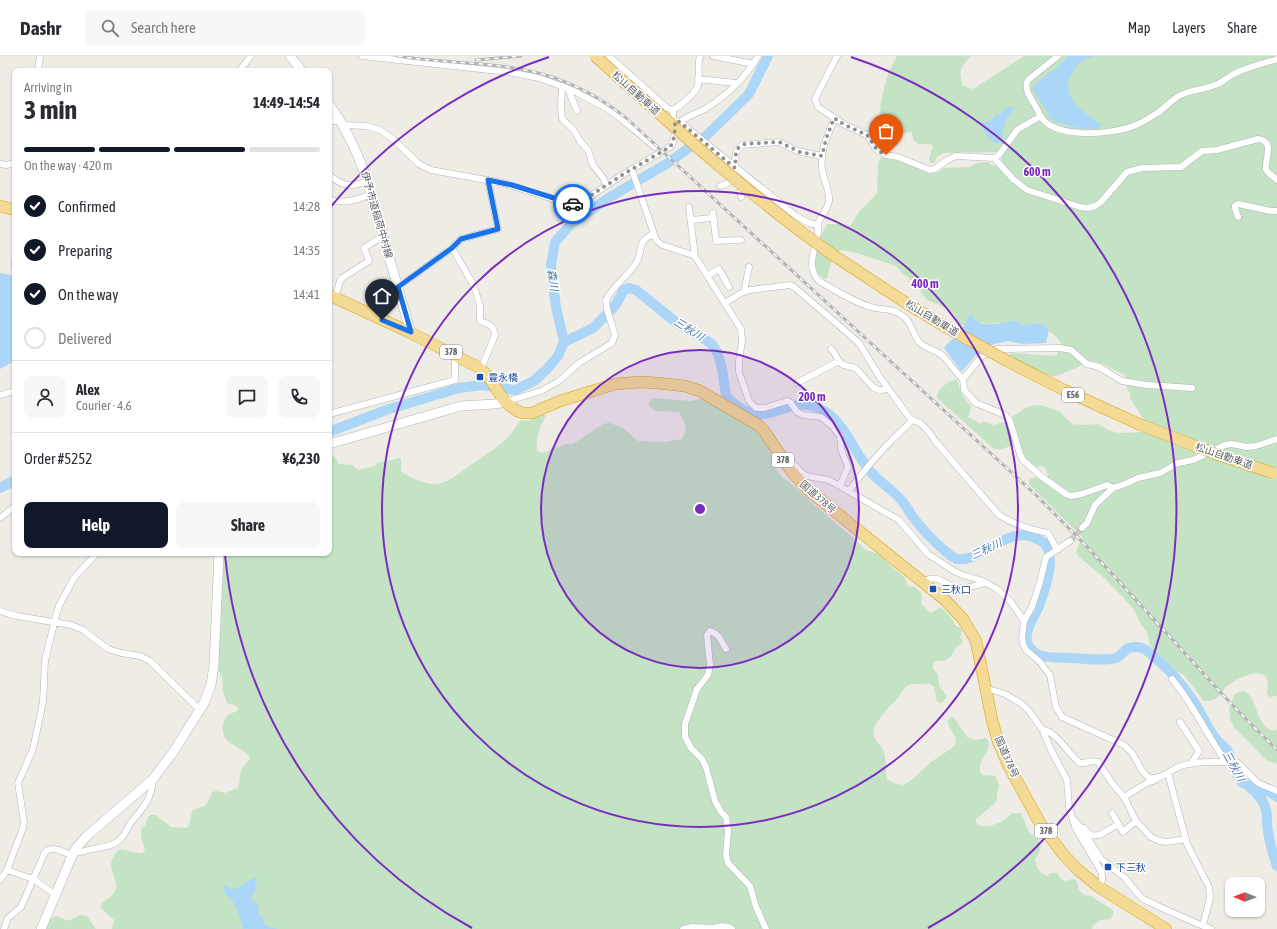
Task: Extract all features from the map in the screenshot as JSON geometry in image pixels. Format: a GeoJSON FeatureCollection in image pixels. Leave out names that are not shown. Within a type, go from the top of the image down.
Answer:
{"type":"FeatureCollection","features":[{"type":"Feature","properties":{"kind":"highway","name":"松山自動車道"},"geometry":{"type":"LineString","coordinates":[[595,56],[723,170],[807,237],[906,303],[946,327],[1064,390],[1141,425],[1216,454],[1275,473]]}},
{"type":"Feature","properties":{"kind":"highway"},"geometry":{"type":"LineString","coordinates":[[0,206],[12,209]]}},
{"type":"Feature","properties":{"kind":"highway","name":"国道378号"},"geometry":{"type":"LineString","coordinates":[[332,297],[411,332],[455,354],[484,372],[503,399],[517,411],[528,413],[600,388],[624,383],[640,382],[685,386],[704,393],[758,425],[764,431],[784,462],[807,489],[955,609],[970,629],[976,641],[992,720],[1002,752],[1037,817],[1051,839],[1071,863],[1099,887],[1166,929]]}},
{"type":"Feature","properties":{"kind":"street"},"geometry":{"type":"LineString","coordinates":[[38,68],[40,56]]}},
{"type":"Feature","properties":{"kind":"street"},"geometry":{"type":"LineString","coordinates":[[241,68],[251,56]]}},
{"type":"Feature","properties":{"kind":"street"},"geometry":{"type":"LineString","coordinates":[[290,56],[300,68]]}},
{"type":"Feature","properties":{"kind":"street"},"geometry":{"type":"LineString","coordinates":[[362,56],[508,72],[539,78],[565,88],[608,109],[654,147]]}},
{"type":"Feature","properties":{"kind":"street"},"geometry":{"type":"LineString","coordinates":[[609,56],[666,108],[673,110]]}},
{"type":"Feature","properties":{"kind":"street"},"geometry":{"type":"LineString","coordinates":[[700,56],[696,90],[673,110],[673,118],[796,216],[809,223],[817,225]]}},
{"type":"Feature","properties":{"kind":"street"},"geometry":{"type":"LineString","coordinates":[[713,56],[754,64]]}},
{"type":"Feature","properties":{"kind":"street"},"geometry":{"type":"LineString","coordinates":[[332,122],[366,126],[380,130],[388,135],[425,168],[512,185],[574,204],[584,200],[606,186],[633,172],[670,147],[678,122],[719,100],[747,73],[758,56]]}},
{"type":"Feature","properties":{"kind":"street"},"geometry":{"type":"LineString","coordinates":[[837,56],[816,99],[818,107],[845,125],[867,135],[877,150],[886,155],[898,157],[930,170],[935,169],[956,156],[994,158],[999,154],[1017,130],[1040,116]]}},
{"type":"Feature","properties":{"kind":"street"},"geometry":{"type":"LineString","coordinates":[[1058,56],[1043,70],[1028,80],[1026,90],[1037,107],[1040,116],[1046,123],[1072,132],[1093,134],[1137,125],[1158,113],[1182,94],[1217,84],[1242,70],[1277,60]]}},
{"type":"Feature","properties":{"kind":"street"},"geometry":{"type":"LineString","coordinates":[[698,79],[736,83]]}},
{"type":"Feature","properties":{"kind":"street"},"geometry":{"type":"LineString","coordinates":[[565,88],[577,111]]}},
{"type":"Feature","properties":{"kind":"street"},"geometry":{"type":"LineString","coordinates":[[565,88],[561,107],[562,118],[573,129],[580,141],[588,150],[593,165],[604,179],[606,186]]}},
{"type":"Feature","properties":{"kind":"street","name":"伊予市道稲荷中村線"},"geometry":{"type":"LineString","coordinates":[[332,108],[341,122],[357,153],[368,181],[411,332]]}},
{"type":"Feature","properties":{"kind":"street"},"geometry":{"type":"LineString","coordinates":[[834,118],[826,139],[822,156],[821,165],[829,200],[817,225],[818,231],[812,264],[814,277],[862,304],[897,312],[906,318],[911,324],[919,341],[944,357],[963,379],[964,390],[976,402],[1005,415],[1010,421],[1018,450],[1023,460],[1042,477],[1066,494],[1071,496],[1082,494],[1107,485],[1113,488]]}},
{"type":"Feature","properties":{"kind":"street"},"geometry":{"type":"LineString","coordinates":[[994,158],[1013,179],[1027,190],[1080,207],[1094,206],[1101,202],[1127,172],[1142,168],[1181,167],[1202,151],[1217,150],[1258,139],[1265,142],[1269,155],[1266,168],[1267,171],[1277,180]]}},
{"type":"Feature","properties":{"kind":"street"},"geometry":{"type":"LineString","coordinates":[[720,186],[726,185],[730,181],[735,168],[736,152],[739,147],[745,144],[779,142],[800,152],[822,156]]}},
{"type":"Feature","properties":{"kind":"street"},"geometry":{"type":"LineString","coordinates":[[0,164],[12,163]]}},
{"type":"Feature","properties":{"kind":"street"},"geometry":{"type":"LineString","coordinates":[[735,168],[741,186],[741,197]]}},
{"type":"Feature","properties":{"kind":"street"},"geometry":{"type":"LineString","coordinates":[[633,172],[656,240],[662,245],[695,257],[708,274],[716,290],[726,303],[741,329],[742,341],[739,372],[749,400],[756,408],[765,408],[787,401],[790,402],[797,412],[803,415],[821,417],[832,426],[840,436],[841,449],[848,467],[840,486]]}},
{"type":"Feature","properties":{"kind":"street"},"geometry":{"type":"LineString","coordinates":[[332,176],[339,182],[349,185],[360,184],[368,181]]}},
{"type":"Feature","properties":{"kind":"street"},"geometry":{"type":"LineString","coordinates":[[398,287],[464,238],[498,229],[488,180]]}},
{"type":"Feature","properties":{"kind":"street"},"geometry":{"type":"LineString","coordinates":[[332,200],[357,200],[371,194]]}},
{"type":"Feature","properties":{"kind":"street"},"geometry":{"type":"LineString","coordinates":[[1238,217],[1235,208],[1238,204],[1277,211]]}},
{"type":"Feature","properties":{"kind":"street"},"geometry":{"type":"LineString","coordinates":[[690,207],[695,257]]}},
{"type":"Feature","properties":{"kind":"street"},"geometry":{"type":"LineString","coordinates":[[691,220],[713,215],[716,241],[741,240]]}},
{"type":"Feature","properties":{"kind":"street"},"geometry":{"type":"LineString","coordinates":[[332,443],[461,406],[495,404],[503,399],[541,391],[559,382],[579,363],[612,343],[615,335],[607,309],[606,300],[637,261],[645,238],[653,234]]}},
{"type":"Feature","properties":{"kind":"street"},"geometry":{"type":"LineString","coordinates":[[332,297],[342,278],[369,261],[364,248],[383,236]]}},
{"type":"Feature","properties":{"kind":"street"},"geometry":{"type":"LineString","coordinates":[[452,248],[474,286],[480,306],[481,314],[479,319],[482,322],[491,325],[494,330],[484,372]]}},
{"type":"Feature","properties":{"kind":"street"},"geometry":{"type":"LineString","coordinates":[[744,292],[749,267]]}},
{"type":"Feature","properties":{"kind":"street"},"geometry":{"type":"LineString","coordinates":[[708,274],[719,269],[729,287]]}},
{"type":"Feature","properties":{"kind":"street"},"geometry":{"type":"LineString","coordinates":[[726,303],[750,290],[782,286],[794,287],[859,343],[887,388],[912,420],[919,422],[931,434],[935,441],[999,515],[1026,529],[1048,533],[1055,546],[1059,549]]}},
{"type":"Feature","properties":{"kind":"street"},"geometry":{"type":"LineString","coordinates":[[963,379],[982,356],[996,349],[1060,348],[1071,350],[1078,358],[1087,364],[1099,367],[1122,381],[1147,385],[1192,388]]}},
{"type":"Feature","properties":{"kind":"street"},"geometry":{"type":"LineString","coordinates":[[831,349],[842,364],[854,368],[864,379],[878,390],[882,391],[887,388]]}},
{"type":"Feature","properties":{"kind":"street"},"geometry":{"type":"LineString","coordinates":[[332,413],[455,380],[455,354]]}},
{"type":"Feature","properties":{"kind":"street"},"geometry":{"type":"LineString","coordinates":[[797,383],[839,361]]}},
{"type":"Feature","properties":{"kind":"street"},"geometry":{"type":"LineString","coordinates":[[0,394],[12,392]]}},
{"type":"Feature","properties":{"kind":"street"},"geometry":{"type":"LineString","coordinates":[[849,491],[893,438],[905,429],[912,420]]}},
{"type":"Feature","properties":{"kind":"street"},"geometry":{"type":"LineString","coordinates":[[1082,528],[1087,523],[1096,505],[1113,488],[1138,478],[1160,473],[1178,463],[1193,460],[1225,445],[1232,444],[1247,447],[1256,446],[1277,439]]}},
{"type":"Feature","properties":{"kind":"street"},"geometry":{"type":"LineString","coordinates":[[784,462],[792,461],[802,473],[807,476],[823,478],[840,486],[899,520],[925,551],[937,561],[963,575],[987,583],[997,589],[1011,602],[1024,621]]}},
{"type":"Feature","properties":{"kind":"street"},"geometry":{"type":"LineString","coordinates":[[0,518],[12,508]]}},
{"type":"Feature","properties":{"kind":"street"},"geometry":{"type":"LineString","coordinates":[[1070,541],[1046,557],[1032,607],[1024,621],[1023,644],[1050,675],[1056,707],[1062,717],[1124,745],[1128,748],[1143,772],[1149,778],[1168,773],[1183,765],[1238,763],[1258,783],[1277,791]]}},
{"type":"Feature","properties":{"kind":"street"},"geometry":{"type":"LineString","coordinates":[[0,880],[7,870],[23,828],[24,822],[18,783],[33,749],[42,709],[45,693],[45,660],[54,622],[59,606],[74,578],[94,556]]}},
{"type":"Feature","properties":{"kind":"street"},"geometry":{"type":"LineString","coordinates":[[40,929],[56,895],[72,854],[87,836],[153,780],[174,751],[200,710],[209,690],[214,665],[219,556]]}},
{"type":"Feature","properties":{"kind":"street"},"geometry":{"type":"LineString","coordinates":[[923,582],[928,579],[936,579],[951,586],[962,588],[987,583]]}},
{"type":"Feature","properties":{"kind":"street"},"geometry":{"type":"LineString","coordinates":[[0,611],[17,616],[78,627],[108,649],[140,656],[150,661],[200,710]]}},
{"type":"Feature","properties":{"kind":"street"},"geometry":{"type":"LineString","coordinates":[[726,649],[716,634],[710,631],[708,632],[707,636],[710,665],[708,676],[697,689],[685,724],[685,737],[702,759],[706,767],[715,801],[721,812],[726,817],[728,831],[726,855],[728,863],[750,886],[759,914],[766,929]]}},
{"type":"Feature","properties":{"kind":"street"},"geometry":{"type":"LineString","coordinates":[[1172,679],[1194,710],[1215,747],[1229,763]]}},
{"type":"Feature","properties":{"kind":"street"},"geometry":{"type":"LineString","coordinates":[[986,688],[1005,694],[1022,704],[1042,729],[1067,780],[1072,818],[1078,833],[1101,871],[1102,883],[1099,887]]}},
{"type":"Feature","properties":{"kind":"street"},"geometry":{"type":"LineString","coordinates":[[1180,722],[1200,752],[1191,764]]}},
{"type":"Feature","properties":{"kind":"street"},"geometry":{"type":"LineString","coordinates":[[1042,729],[1046,730],[1064,745],[1080,763],[1083,764],[1092,760],[1098,762],[1112,783],[1124,797],[1136,821],[1151,837],[1160,841],[1172,842],[1186,839]]}},
{"type":"Feature","properties":{"kind":"street"},"geometry":{"type":"LineString","coordinates":[[1168,773],[1191,854],[1209,887],[1210,892],[1203,925]]}},
{"type":"Feature","properties":{"kind":"street"},"geometry":{"type":"LineString","coordinates":[[1124,797],[1147,783],[1158,780],[1160,776]]}},
{"type":"Feature","properties":{"kind":"street"},"geometry":{"type":"LineString","coordinates":[[4,929],[8,918],[20,909],[43,855],[47,850],[56,849],[72,854],[106,847],[117,842],[123,837],[132,820],[147,802],[152,791],[153,780]]}},
{"type":"Feature","properties":{"kind":"street"},"geometry":{"type":"LineString","coordinates":[[1112,813],[1123,832],[1136,821]]}},
{"type":"Feature","properties":{"kind":"street"},"geometry":{"type":"LineString","coordinates":[[1072,818],[1092,836],[1107,832],[1118,825]]}},
{"type":"Feature","properties":{"kind":"street"},"geometry":{"type":"LineString","coordinates":[[1079,825],[1101,859],[1125,878],[1143,899],[1196,924],[1203,925],[1211,929]]}},
{"type":"Feature","properties":{"kind":"street"},"geometry":{"type":"LineString","coordinates":[[7,870],[33,879],[56,895]]}},
{"type":"Feature","properties":{"kind":"street"},"geometry":{"type":"LineString","coordinates":[[683,929],[722,926],[732,929]]}},
{"type":"Feature","properties":{"kind":"green space"},"geometry":{"type":"Polygon","coordinates":[[[897,56],[971,56],[962,66],[960,73],[963,86],[973,89],[1024,56],[1277,56],[1277,696],[1270,697],[1267,694],[1267,678],[1258,673],[1247,675],[1231,683],[1215,699],[1204,701],[1184,675],[1176,671],[1155,652],[1150,645],[1147,632],[1140,623],[1134,610],[1122,596],[1102,576],[1078,556],[1076,552],[1082,537],[1029,484],[1029,480],[1037,477],[1045,482],[1048,476],[1046,468],[1041,466],[1035,467],[1026,459],[1019,445],[994,449],[937,398],[941,388],[955,379],[957,380],[963,397],[971,405],[968,417],[981,424],[983,421],[994,425],[1004,422],[1027,407],[1040,405],[1059,411],[1072,424],[1098,424],[1108,430],[1119,433],[1145,432],[1149,424],[1142,417],[1130,398],[1125,375],[1095,361],[1087,362],[1057,376],[1046,375],[1035,371],[1009,357],[1011,353],[1056,356],[1061,342],[1041,323],[1021,325],[1016,320],[1005,323],[988,324],[978,322],[959,326],[954,314],[948,309],[927,300],[917,284],[903,274],[896,266],[843,250],[837,251],[831,262],[827,278],[825,279],[815,271],[815,252],[821,234],[828,224],[840,224],[846,227],[852,224],[858,213],[877,193],[878,162],[881,158],[893,158],[906,162],[920,167],[929,174],[938,172],[944,168],[969,167],[977,163],[987,162],[1001,168],[1003,166],[1002,159],[996,152],[943,153],[937,157],[934,163],[931,163],[929,159],[933,146],[931,144],[918,144],[913,140],[912,132],[890,136],[883,132],[879,127],[880,108],[886,82],[897,56]]]}},
{"type":"Feature","properties":{"kind":"green space"},"geometry":{"type":"Polygon","coordinates":[[[652,398],[690,401],[701,399],[708,400],[756,429],[771,450],[775,458],[776,469],[783,478],[858,542],[864,549],[878,554],[906,579],[907,585],[910,587],[914,586],[921,593],[922,605],[931,613],[940,607],[951,617],[956,626],[961,628],[962,631],[960,637],[963,641],[961,644],[956,647],[952,655],[945,661],[935,661],[933,664],[933,669],[938,674],[939,686],[947,697],[942,703],[937,702],[934,687],[929,683],[911,684],[904,688],[897,699],[876,724],[874,729],[875,739],[884,752],[887,779],[893,783],[903,785],[912,780],[931,762],[955,746],[956,739],[947,722],[953,716],[967,737],[974,740],[986,738],[988,741],[988,750],[981,761],[980,770],[982,775],[996,776],[999,787],[997,799],[994,804],[976,819],[976,823],[981,826],[990,826],[1001,822],[1013,813],[1020,813],[1028,830],[1038,838],[1041,848],[1035,860],[1041,873],[1047,876],[1051,873],[1057,873],[1062,880],[1066,881],[1072,879],[1077,881],[1079,890],[1084,895],[1091,896],[1113,910],[1113,915],[1110,919],[1101,920],[1093,925],[1092,929],[112,929],[114,920],[101,908],[101,904],[115,891],[116,882],[111,868],[111,863],[118,850],[143,853],[145,849],[141,838],[141,829],[146,824],[147,818],[150,815],[156,815],[171,827],[187,828],[192,811],[205,806],[212,792],[216,791],[225,793],[238,788],[241,771],[250,757],[228,741],[223,732],[223,723],[226,717],[239,709],[236,706],[227,703],[223,691],[222,677],[218,670],[224,556],[332,556],[332,456],[335,457],[339,464],[352,465],[358,470],[375,466],[377,463],[400,458],[401,471],[408,476],[429,484],[438,484],[453,478],[495,448],[509,436],[520,421],[530,420],[543,414],[546,416],[538,433],[537,442],[537,451],[542,453],[566,444],[573,444],[603,424],[609,423],[622,427],[638,441],[664,442],[682,439],[686,428],[679,412],[655,411],[649,406],[649,402],[652,398]]]}},
{"type":"Feature","properties":{"kind":"green space"},"geometry":{"type":"Polygon","coordinates":[[[1244,691],[1249,694],[1259,717],[1266,727],[1272,731],[1277,729],[1277,764],[1266,760],[1234,727],[1230,719],[1229,710],[1234,695],[1244,691]]]}},
{"type":"Feature","properties":{"kind":"green space"},"geometry":{"type":"Polygon","coordinates":[[[79,915],[87,916],[96,929],[45,929],[49,920],[56,916],[68,921],[79,915]]]}},
{"type":"Feature","properties":{"kind":"water"},"geometry":{"type":"Polygon","coordinates":[[[1068,56],[1096,56],[1083,60],[1077,65],[1067,82],[1070,95],[1078,108],[1101,124],[1100,128],[1080,128],[1048,119],[1049,115],[1032,88],[1060,65],[1068,56]]]}},
{"type":"Feature","properties":{"kind":"water"},"geometry":{"type":"Polygon","coordinates":[[[1007,107],[1014,107],[1010,115],[1006,118],[1002,131],[1002,140],[997,144],[986,135],[982,123],[992,120],[995,115],[1002,113],[1007,107]]]}},
{"type":"Feature","properties":{"kind":"water"},"geometry":{"type":"Polygon","coordinates":[[[0,273],[12,275],[12,363],[0,369],[0,273]]]}},
{"type":"Feature","properties":{"kind":"water"},"geometry":{"type":"Polygon","coordinates":[[[970,314],[980,323],[984,324],[998,324],[1016,320],[1021,325],[1041,323],[1049,330],[1046,343],[1023,344],[1009,341],[990,345],[975,356],[961,371],[944,348],[964,326],[970,314]]]}},
{"type":"Feature","properties":{"kind":"water"},"geometry":{"type":"Polygon","coordinates":[[[256,877],[257,881],[255,891],[252,894],[252,899],[257,903],[259,915],[263,918],[265,924],[277,929],[243,929],[234,904],[229,896],[227,897],[222,888],[225,885],[231,889],[239,888],[245,882],[256,877]]]}},
{"type":"Feature","properties":{"kind":"waterway","name":"森川"},"geometry":{"type":"LineString","coordinates":[[332,431],[386,410],[459,388],[482,385],[515,390],[534,381],[558,356],[564,342],[556,307],[552,279],[551,265],[555,242],[571,224],[610,197],[668,163],[707,135],[749,94],[768,56]]}},
{"type":"Feature","properties":{"kind":"waterway","name":"三秋川"},"geometry":{"type":"LineString","coordinates":[[564,342],[593,328],[615,306],[624,290],[629,288],[636,290],[677,323],[712,344],[717,352],[722,368],[726,396],[739,407],[748,412],[757,414],[766,414],[794,406],[805,405],[815,406],[826,412],[845,432],[864,464],[870,471],[897,496],[923,530],[953,558],[965,559],[974,556],[1000,542],[1020,535],[1030,536],[1044,543],[1050,556],[1049,574],[1039,606],[1030,624],[1026,637],[1027,643],[1031,649],[1037,654],[1045,657],[1095,659],[1118,657],[1130,647],[1138,647],[1147,650],[1183,686],[1195,703],[1212,733],[1229,752],[1230,758],[1241,782],[1249,786],[1263,802],[1265,806],[1270,844],[1277,866]]}},
{"type":"Feature","properties":{"kind":"waterway","name":"森川"},"geometry":{"type":"LineString","coordinates":[[0,488],[12,482]]}},
{"type":"Feature","properties":{"kind":"waterway"},"geometry":{"type":"LineString","coordinates":[[1251,789],[1270,792],[1277,797]]}},
{"type":"Feature","properties":{"kind":"tunnel"},"geometry":{"type":"LineString","coordinates":[[1070,541],[1082,528]]}},
{"type":"Feature","properties":{"kind":"railway"},"geometry":{"type":"LineString","coordinates":[[398,56],[415,59],[503,66],[550,76],[584,90],[625,117],[1037,496],[1091,551],[1236,709],[1277,750]]}},
{"type":"Feature","properties":{"kind":"railway"},"geometry":{"type":"LineString","coordinates":[[476,60],[521,56]]}},
{"type":"Feature","properties":{"kind":"way so far"},"geometry":{"type":"LineString","coordinates":[[573,204],[580,203],[622,175],[652,159],[670,147],[674,138],[675,121],[680,122],[735,168],[736,152],[739,147],[745,144],[779,142],[793,150],[822,156],[826,139],[834,118],[867,135],[877,150],[886,155]]}},
{"type":"Feature","properties":{"kind":"place","name":"豊永橋"},"geometry":{"type":"Point","coordinates":[480,377]}},
{"type":"Feature","properties":{"kind":"place","name":"三秋口"},"geometry":{"type":"Point","coordinates":[933,589]}},
{"type":"Feature","properties":{"kind":"place","name":"下三秋"},"geometry":{"type":"Point","coordinates":[1108,867]}},
{"type":"Feature","properties":{"kind":"route"},"geometry":{"type":"LineString","coordinates":[[382,320],[411,332],[398,287],[452,248],[461,239],[498,229],[488,180],[512,185],[573,204]]}}]}
